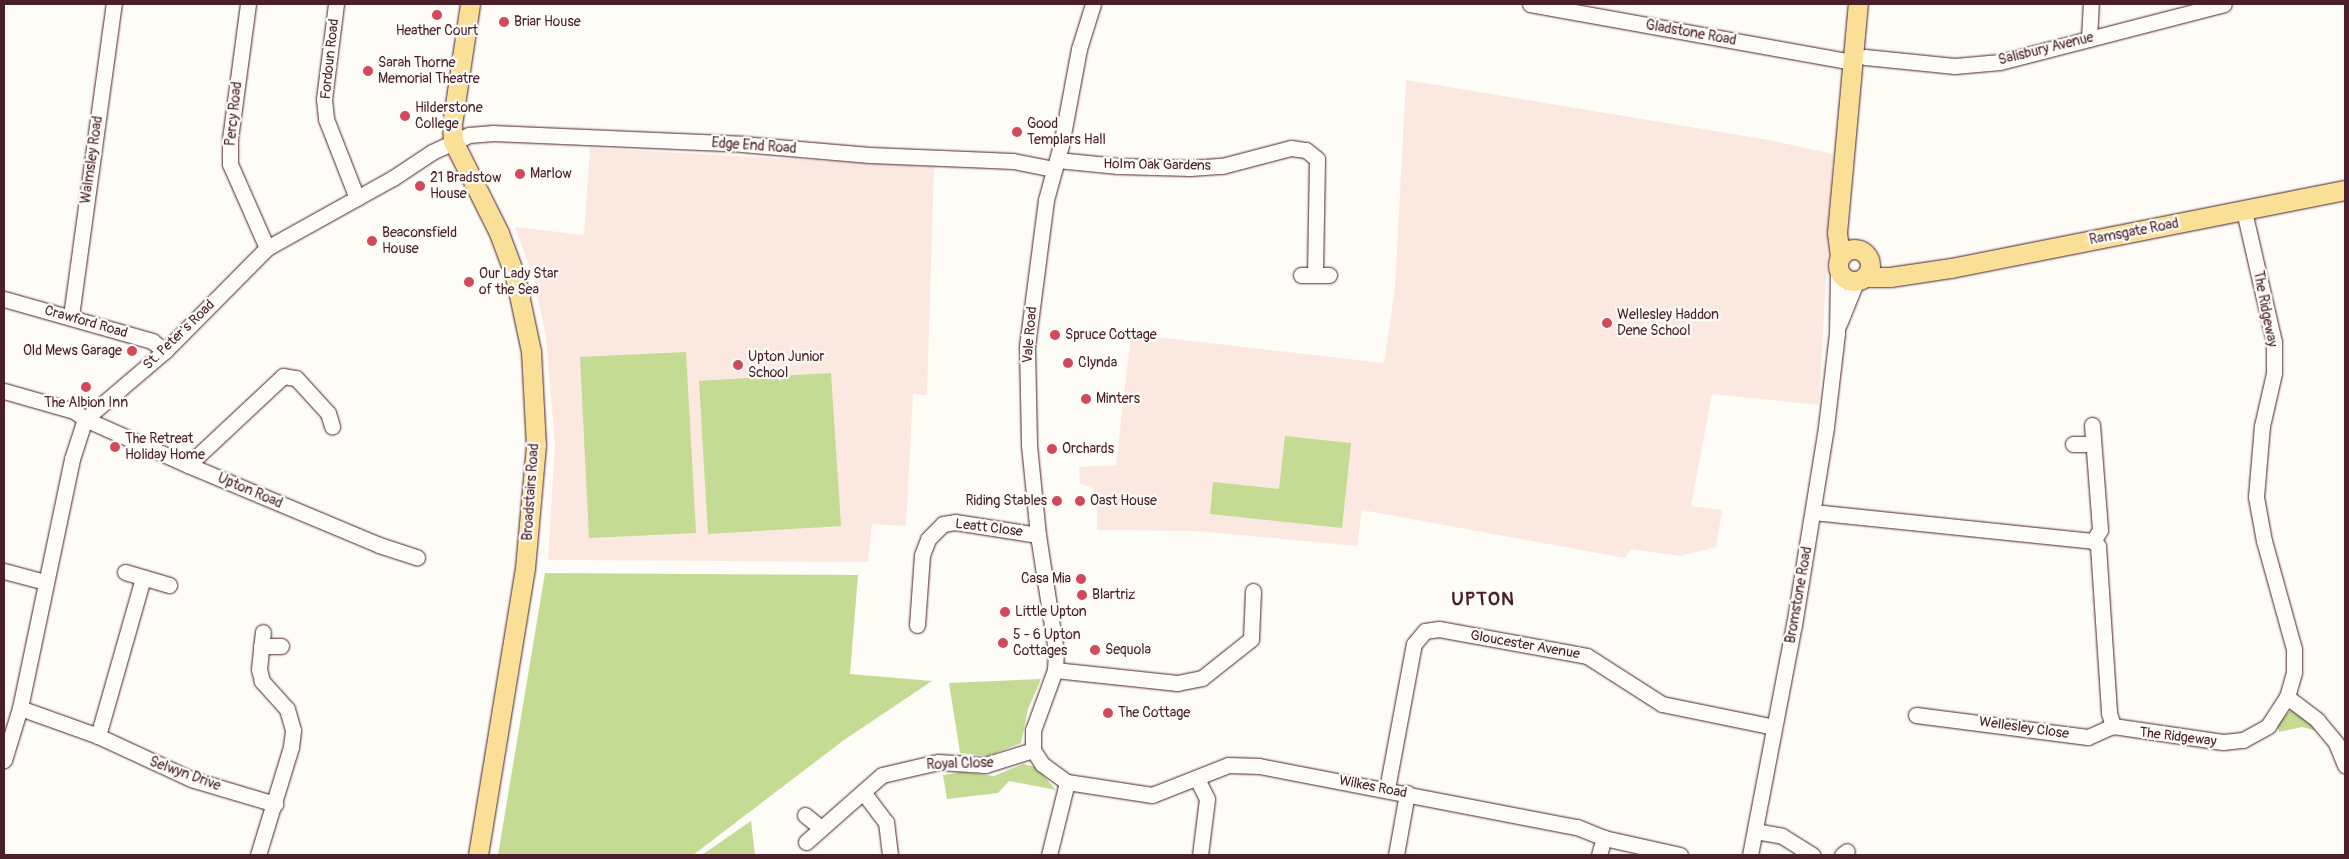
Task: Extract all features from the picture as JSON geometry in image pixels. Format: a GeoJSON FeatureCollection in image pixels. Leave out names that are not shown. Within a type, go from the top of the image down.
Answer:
{"type":"FeatureCollection","features":[{"type":"Feature","properties":{"kind":"main road"},"geometry":{"type":"LineString","coordinates":[[453,141],[452,124],[470,4]]}},
{"type":"Feature","properties":{"kind":"main road"},"geometry":{"type":"LineString","coordinates":[[1841,205],[1864,267],[1842,276],[1837,233],[1859,60],[1858,4]]}},
{"type":"Feature","properties":{"kind":"main road","name":"Broadstairs Road"},"geometry":{"type":"LineString","coordinates":[[453,141],[499,233],[515,276],[531,351],[535,398],[532,502],[524,568],[478,855]]}},
{"type":"Feature","properties":{"kind":"main road","name":"Ramsgate Road"},"geometry":{"type":"LineString","coordinates":[[1839,262],[1853,248],[1864,267],[1890,277],[2244,211],[2345,190]]}},
{"type":"Feature","properties":{"kind":"street","name":"Walmsley Road"},"geometry":{"type":"LineString","coordinates":[[71,316],[114,4]]}},
{"type":"Feature","properties":{"kind":"street","name":"Percy Road"},"geometry":{"type":"LineString","coordinates":[[248,4],[230,139],[230,164],[267,248]]}},
{"type":"Feature","properties":{"kind":"street","name":"Fordoun Road"},"geometry":{"type":"LineString","coordinates":[[336,4],[325,106],[326,119],[357,198]]}},
{"type":"Feature","properties":{"kind":"street","name":"Vale Road"},"geometry":{"type":"LineString","coordinates":[[1033,750],[1033,730],[1055,670],[1056,651],[1038,535],[1029,445],[1027,347],[1046,200],[1056,165],[1079,49],[1093,4]]}},
{"type":"Feature","properties":{"kind":"street","name":"Gladstone Road"},"geometry":{"type":"LineString","coordinates":[[1530,4],[1859,60]]}},
{"type":"Feature","properties":{"kind":"street"},"geometry":{"type":"LineString","coordinates":[[2089,39],[2091,4]]}},
{"type":"Feature","properties":{"kind":"street","name":"Salisbury Avenue"},"geometry":{"type":"LineString","coordinates":[[1859,60],[1955,66],[2000,62],[2224,4]]}},
{"type":"Feature","properties":{"kind":"street","name":"Edge End Road"},"geometry":{"type":"LineString","coordinates":[[453,141],[469,135],[493,133],[732,143],[870,155],[1013,160],[1056,165]]}},
{"type":"Feature","properties":{"kind":"street","name":"St. Peter's Road"},"geometry":{"type":"LineString","coordinates":[[85,419],[165,352],[267,248],[357,198],[453,141]]}},
{"type":"Feature","properties":{"kind":"street","name":"Holm Oak Gardens"},"geometry":{"type":"LineString","coordinates":[[1056,165],[1190,168],[1222,166],[1291,148],[1306,150],[1317,159],[1315,275]]}},
{"type":"Feature","properties":{"kind":"street","name":"The Ridgeway"},"geometry":{"type":"LineString","coordinates":[[2113,726],[2223,742],[2243,740],[2268,726],[2287,697],[2294,672],[2294,648],[2264,541],[2256,497],[2256,471],[2274,373],[2274,342],[2244,211]]}},
{"type":"Feature","properties":{"kind":"street","name":"Bromstone Road"},"geometry":{"type":"LineString","coordinates":[[1750,855],[1813,512],[1837,333],[1839,262]]}},
{"type":"Feature","properties":{"kind":"street","name":"Bromstone Road"},"geometry":{"type":"LineString","coordinates":[[1837,333],[1864,267]]}},
{"type":"Feature","properties":{"kind":"street","name":"Crawford Road"},"geometry":{"type":"LineString","coordinates":[[4,299],[71,316],[152,341],[165,352]]}},
{"type":"Feature","properties":{"kind":"street"},"geometry":{"type":"LineString","coordinates":[[188,465],[283,376],[296,378],[328,413],[332,426]]}},
{"type":"Feature","properties":{"kind":"street","name":"Upton Road"},"geometry":{"type":"LineString","coordinates":[[4,391],[74,411],[85,419],[188,465],[417,557]]}},
{"type":"Feature","properties":{"kind":"street"},"geometry":{"type":"LineString","coordinates":[[4,760],[20,708],[72,459],[85,419]]}},
{"type":"Feature","properties":{"kind":"street"},"geometry":{"type":"LineString","coordinates":[[2092,425],[2100,530],[2093,541]]}},
{"type":"Feature","properties":{"kind":"street"},"geometry":{"type":"LineString","coordinates":[[2073,444],[2092,444]]}},
{"type":"Feature","properties":{"kind":"street"},"geometry":{"type":"LineString","coordinates":[[1813,512],[2093,541],[2098,546],[2109,713],[2113,726]]}},
{"type":"Feature","properties":{"kind":"street","name":"Leatt Close"},"geometry":{"type":"LineString","coordinates":[[914,614],[922,556],[928,538],[943,524],[955,522],[1038,535]]}},
{"type":"Feature","properties":{"kind":"street"},"geometry":{"type":"LineString","coordinates":[[4,571],[45,582]]}},
{"type":"Feature","properties":{"kind":"street"},"geometry":{"type":"LineString","coordinates":[[125,572],[169,585]]}},
{"type":"Feature","properties":{"kind":"street"},"geometry":{"type":"LineString","coordinates":[[98,736],[143,578]]}},
{"type":"Feature","properties":{"kind":"street"},"geometry":{"type":"LineString","coordinates":[[1055,670],[1090,675],[1191,682],[1202,678],[1256,642],[1253,591]]}},
{"type":"Feature","properties":{"kind":"street","name":"Gloucester Avenue"},"geometry":{"type":"LineString","coordinates":[[1387,789],[1414,644],[1425,631],[1439,629],[1587,656],[1662,704],[1774,726]]}},
{"type":"Feature","properties":{"kind":"street"},"geometry":{"type":"LineString","coordinates":[[258,855],[276,804],[291,747],[293,730],[287,709],[262,681],[259,669],[262,639],[281,646]]}},
{"type":"Feature","properties":{"kind":"street"},"geometry":{"type":"LineString","coordinates":[[2287,697],[2317,720],[2336,743],[2345,765]]}},
{"type":"Feature","properties":{"kind":"street","name":"Selwyn Drive"},"geometry":{"type":"LineString","coordinates":[[20,708],[98,736],[191,779],[276,804]]}},
{"type":"Feature","properties":{"kind":"street","name":"Wellesley Close"},"geometry":{"type":"LineString","coordinates":[[1916,715],[1934,709],[2088,737],[2113,726]]}},
{"type":"Feature","properties":{"kind":"street"},"geometry":{"type":"LineString","coordinates":[[1033,750],[1042,764],[1067,782],[1049,855]]}},
{"type":"Feature","properties":{"kind":"street","name":"Royal Close"},"geometry":{"type":"LineString","coordinates":[[806,842],[882,775],[908,767],[938,762],[985,765],[1033,750]]}},
{"type":"Feature","properties":{"kind":"street","name":"Wilkes Road"},"geometry":{"type":"LineString","coordinates":[[1067,782],[1152,795],[1197,779],[1228,765],[1258,766],[1387,789],[1578,827],[1604,838],[1680,855]]}},
{"type":"Feature","properties":{"kind":"street"},"geometry":{"type":"LineString","coordinates":[[1197,779],[1206,799],[1200,855]]}},
{"type":"Feature","properties":{"kind":"street"},"geometry":{"type":"LineString","coordinates":[[863,792],[886,822],[890,855]]}},
{"type":"Feature","properties":{"kind":"street"},"geometry":{"type":"LineString","coordinates":[[1396,855],[1407,793]]}},
{"type":"Feature","properties":{"kind":"street"},"geometry":{"type":"LineString","coordinates":[[805,815],[821,828]]}},
{"type":"Feature","properties":{"kind":"street"},"geometry":{"type":"LineString","coordinates":[[1755,831],[1782,836],[1813,855]]}},
{"type":"Feature","properties":{"kind":"street"},"geometry":{"type":"LineString","coordinates":[[1599,855],[1604,838]]}},
{"type":"Feature","properties":{"kind":"shaded area","name":"Wellesley Haddon Dene School"},"geometry":{"type":"Polygon","coordinates":[[[1406,80],[1769,140],[1833,154],[1819,405],[1712,394],[1691,506],[1722,510],[1716,547],[1680,556],[1631,549],[1625,558],[1362,510],[1357,546],[1197,531],[1097,530],[1097,497],[1092,488],[1080,483],[1079,467],[1116,465],[1131,334],[1384,363],[1395,287],[1406,80]]]}},
{"type":"Feature","properties":{"kind":"shaded area","name":"Upton Junior School"},"geometry":{"type":"Polygon","coordinates":[[[590,148],[934,167],[927,395],[913,394],[906,526],[872,524],[868,562],[548,560],[555,445],[546,337],[534,279],[515,227],[584,235],[590,148]]]}},
{"type":"Feature","properties":{"kind":"green space"},"geometry":{"type":"Polygon","coordinates":[[[686,352],[696,533],[589,538],[580,357],[686,352]]]}},
{"type":"Feature","properties":{"kind":"green space"},"geometry":{"type":"Polygon","coordinates":[[[831,373],[841,526],[708,534],[699,381],[831,373]]]}},
{"type":"Feature","properties":{"kind":"green space"},"geometry":{"type":"Polygon","coordinates":[[[1285,436],[1351,443],[1342,528],[1210,514],[1213,482],[1279,489],[1285,436]]]}},
{"type":"Feature","properties":{"kind":"green space"},"geometry":{"type":"Polygon","coordinates":[[[545,573],[858,575],[850,674],[932,681],[844,740],[693,855],[498,855],[545,573]]]}},
{"type":"Feature","properties":{"kind":"green space"},"geometry":{"type":"Polygon","coordinates":[[[1041,679],[1028,709],[1021,743],[987,756],[960,753],[949,683],[1041,679]]]}},
{"type":"Feature","properties":{"kind":"green space"},"geometry":{"type":"Polygon","coordinates":[[[2293,708],[2321,732],[2302,727],[2279,732],[2277,724],[2293,708]]]}},
{"type":"Feature","properties":{"kind":"green space"},"geometry":{"type":"Polygon","coordinates":[[[1023,764],[1036,767],[1056,790],[1009,781],[998,793],[947,799],[943,775],[963,772],[994,776],[1023,764]]]}},
{"type":"Feature","properties":{"kind":"green space"},"geometry":{"type":"Polygon","coordinates":[[[751,821],[755,855],[701,855],[712,848],[751,821]]]}},
{"type":"Feature","properties":{"kind":"place","name":"Heather Court"},"geometry":{"type":"Point","coordinates":[437,15]}},
{"type":"Feature","properties":{"kind":"place","name":"Briar House"},"geometry":{"type":"Point","coordinates":[504,22]}},
{"type":"Feature","properties":{"kind":"place","name":"Sarah Thorne Memorial Theatre"},"geometry":{"type":"Point","coordinates":[368,71]}},
{"type":"Feature","properties":{"kind":"place","name":"Hilderstone College"},"geometry":{"type":"Point","coordinates":[405,116]}},
{"type":"Feature","properties":{"kind":"place","name":"Good Templars Hall"},"geometry":{"type":"Point","coordinates":[1017,132]}},
{"type":"Feature","properties":{"kind":"place","name":"Marlow"},"geometry":{"type":"Point","coordinates":[520,174]}},
{"type":"Feature","properties":{"kind":"place","name":"21 Bradstow House"},"geometry":{"type":"Point","coordinates":[420,186]}},
{"type":"Feature","properties":{"kind":"place","name":"Beaconsfield House"},"geometry":{"type":"Point","coordinates":[372,241]}},
{"type":"Feature","properties":{"kind":"place","name":"Our Lady Star of the Sea"},"geometry":{"type":"Point","coordinates":[469,282]}},
{"type":"Feature","properties":{"kind":"place","name":"Wellesley Haddon Dene School"},"geometry":{"type":"Point","coordinates":[1607,323]}},
{"type":"Feature","properties":{"kind":"place","name":"Spruce Cottage"},"geometry":{"type":"Point","coordinates":[1055,335]}},
{"type":"Feature","properties":{"kind":"place","name":"Old Mews Garage"},"geometry":{"type":"Point","coordinates":[132,351]}},
{"type":"Feature","properties":{"kind":"place","name":"Clynda"},"geometry":{"type":"Point","coordinates":[1068,363]}},
{"type":"Feature","properties":{"kind":"place","name":"Upton Junior School"},"geometry":{"type":"Point","coordinates":[738,365]}},
{"type":"Feature","properties":{"kind":"place","name":"The Albion Inn"},"geometry":{"type":"Point","coordinates":[86,387]}},
{"type":"Feature","properties":{"kind":"place","name":"Minters"},"geometry":{"type":"Point","coordinates":[1086,399]}},
{"type":"Feature","properties":{"kind":"place","name":"The Retreat Holiday Home"},"geometry":{"type":"Point","coordinates":[115,447]}},
{"type":"Feature","properties":{"kind":"place","name":"Orchards"},"geometry":{"type":"Point","coordinates":[1052,449]}},
{"type":"Feature","properties":{"kind":"place","name":"Riding Stables"},"geometry":{"type":"Point","coordinates":[1057,501]}},
{"type":"Feature","properties":{"kind":"place","name":"Oast House"},"geometry":{"type":"Point","coordinates":[1080,501]}},
{"type":"Feature","properties":{"kind":"place","name":"Casa Mia"},"geometry":{"type":"Point","coordinates":[1081,579]}},
{"type":"Feature","properties":{"kind":"place","name":"Blartriz"},"geometry":{"type":"Point","coordinates":[1082,595]}},
{"type":"Feature","properties":{"kind":"place","name":"Little Upton"},"geometry":{"type":"Point","coordinates":[1005,612]}},
{"type":"Feature","properties":{"kind":"place","name":"5 - 6 Upton Cottages"},"geometry":{"type":"Point","coordinates":[1003,643]}},
{"type":"Feature","properties":{"kind":"place","name":"Sequola"},"geometry":{"type":"Point","coordinates":[1095,650]}},
{"type":"Feature","properties":{"kind":"place","name":"The Cottage"},"geometry":{"type":"Point","coordinates":[1108,713]}},
{"type":"Feature","properties":{"kind":"district","name":"UPTON"},"geometry":{"type":"Point","coordinates":[1483,600]}}]}
